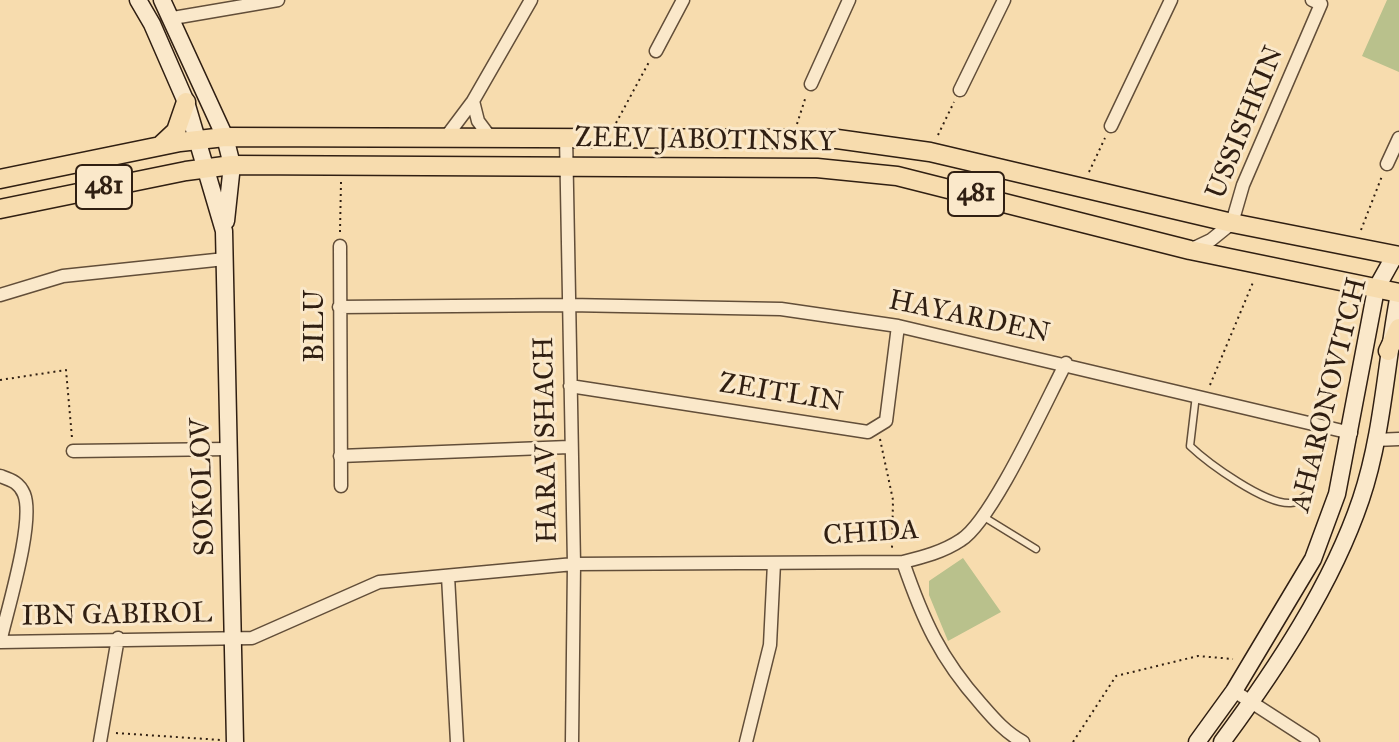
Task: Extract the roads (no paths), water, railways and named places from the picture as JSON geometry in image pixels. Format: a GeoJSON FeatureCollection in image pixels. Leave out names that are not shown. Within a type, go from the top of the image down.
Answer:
{"type":"FeatureCollection","features":[{"type":"Feature","properties":{"kind":"main road"},"geometry":{"type":"LineString","coordinates":[[159,147],[176,131],[186,102]]}},
{"type":"Feature","properties":{"kind":"main road","name":"ZEEV JABOTINSKY"},"geometry":{"type":"LineString","coordinates":[[0,179],[200,139],[225,137],[797,137],[888,144],[930,152],[1232,223],[1397,256]]}},
{"type":"Feature","properties":{"kind":"main road","name":"ZEEV JABOTINSKY"},"geometry":{"type":"LineString","coordinates":[[0,209],[208,167],[232,165],[817,168],[897,176],[1190,250],[1399,293]]}},
{"type":"Feature","properties":{"kind":"main road"},"geometry":{"type":"LineString","coordinates":[[1388,351],[1399,328]]}},
{"type":"Feature","properties":{"kind":"street","name":"SOKOLOV"},"geometry":{"type":"LineString","coordinates":[[138,0],[152,24],[200,139],[224,231]]}},
{"type":"Feature","properties":{"kind":"street"},"geometry":{"type":"LineString","coordinates":[[162,0],[173,18],[225,137],[232,165]]}},
{"type":"Feature","properties":{"kind":"street"},"geometry":{"type":"LineString","coordinates":[[173,18],[278,0]]}},
{"type":"Feature","properties":{"kind":"street"},"geometry":{"type":"LineString","coordinates":[[446,137],[473,101],[531,0]]}},
{"type":"Feature","properties":{"kind":"street"},"geometry":{"type":"LineString","coordinates":[[656,51],[683,0]]}},
{"type":"Feature","properties":{"kind":"street"},"geometry":{"type":"LineString","coordinates":[[811,84],[849,0]]}},
{"type":"Feature","properties":{"kind":"street"},"geometry":{"type":"LineString","coordinates":[[960,90],[1004,0]]}},
{"type":"Feature","properties":{"kind":"street"},"geometry":{"type":"LineString","coordinates":[[1111,126],[1171,0]]}},
{"type":"Feature","properties":{"kind":"street","name":"USSISHKIN"},"geometry":{"type":"LineString","coordinates":[[1190,250],[1211,240],[1232,223],[1248,173],[1321,4],[1312,0]]}},
{"type":"Feature","properties":{"kind":"street"},"geometry":{"type":"LineString","coordinates":[[473,101],[478,121],[490,137]]}},
{"type":"Feature","properties":{"kind":"street","name":"HARAV SHACH"},"geometry":{"type":"LineString","coordinates":[[566,136],[569,447],[574,564],[572,742]]}},
{"type":"Feature","properties":{"kind":"street"},"geometry":{"type":"LineString","coordinates":[[1387,164],[1399,138]]}},
{"type":"Feature","properties":{"kind":"street","name":"SOKOLOV"},"geometry":{"type":"LineString","coordinates":[[232,165],[224,231],[235,741]]}},
{"type":"Feature","properties":{"kind":"street","name":"BILU"},"geometry":{"type":"LineString","coordinates":[[340,246],[341,486]]}},
{"type":"Feature","properties":{"kind":"street","name":"AHARONOVITCH"},"geometry":{"type":"LineString","coordinates":[[1197,742],[1234,691],[1313,559],[1337,494],[1376,289],[1397,256]]}},
{"type":"Feature","properties":{"kind":"street","name":"AHARONOVITCH"},"geometry":{"type":"LineString","coordinates":[[1222,742],[1251,702],[1330,572],[1361,499],[1375,440],[1399,293],[1397,256]]}},
{"type":"Feature","properties":{"kind":"street"},"geometry":{"type":"LineString","coordinates":[[0,295],[63,276],[225,259]]}},
{"type":"Feature","properties":{"kind":"street","name":"HAYARDEN"},"geometry":{"type":"LineString","coordinates":[[339,307],[569,305],[781,309],[898,326],[1066,363],[1351,433]]}},
{"type":"Feature","properties":{"kind":"street","name":"ZEITLIN"},"geometry":{"type":"LineString","coordinates":[[570,386],[868,432],[886,421],[898,326]]}},
{"type":"Feature","properties":{"kind":"street","name":"CHIDA"},"geometry":{"type":"LineString","coordinates":[[448,576],[574,564],[897,562],[936,553],[964,539],[984,517],[1066,363]]}},
{"type":"Feature","properties":{"kind":"street"},"geometry":{"type":"LineString","coordinates":[[1375,440],[1399,439]]}},
{"type":"Feature","properties":{"kind":"street"},"geometry":{"type":"LineString","coordinates":[[340,456],[569,447]]}},
{"type":"Feature","properties":{"kind":"street"},"geometry":{"type":"LineString","coordinates":[[73,451],[228,449]]}},
{"type":"Feature","properties":{"kind":"street"},"geometry":{"type":"LineString","coordinates":[[0,476],[16,481],[25,496],[27,523],[0,642]]}},
{"type":"Feature","properties":{"kind":"street"},"geometry":{"type":"LineString","coordinates":[[897,562],[924,623],[950,669],[1007,733],[1023,742]]}},
{"type":"Feature","properties":{"kind":"street"},"geometry":{"type":"LineString","coordinates":[[746,742],[770,645],[774,563]]}},
{"type":"Feature","properties":{"kind":"street"},"geometry":{"type":"LineString","coordinates":[[448,576],[457,742]]}},
{"type":"Feature","properties":{"kind":"street","name":"IBN GABIROL"},"geometry":{"type":"LineString","coordinates":[[0,642],[252,638],[379,582],[448,576]]}},
{"type":"Feature","properties":{"kind":"street"},"geometry":{"type":"LineString","coordinates":[[102,737],[118,638]]}},
{"type":"Feature","properties":{"kind":"street"},"geometry":{"type":"LineString","coordinates":[[1234,691],[1313,742]]}},
{"type":"Feature","properties":{"kind":"lane"},"geometry":{"type":"LineString","coordinates":[[1200,396],[1190,446],[1213,467],[1279,502],[1294,503],[1308,494],[1313,481]]}},
{"type":"Feature","properties":{"kind":"lane"},"geometry":{"type":"LineString","coordinates":[[984,517],[1036,549]]}}]}
